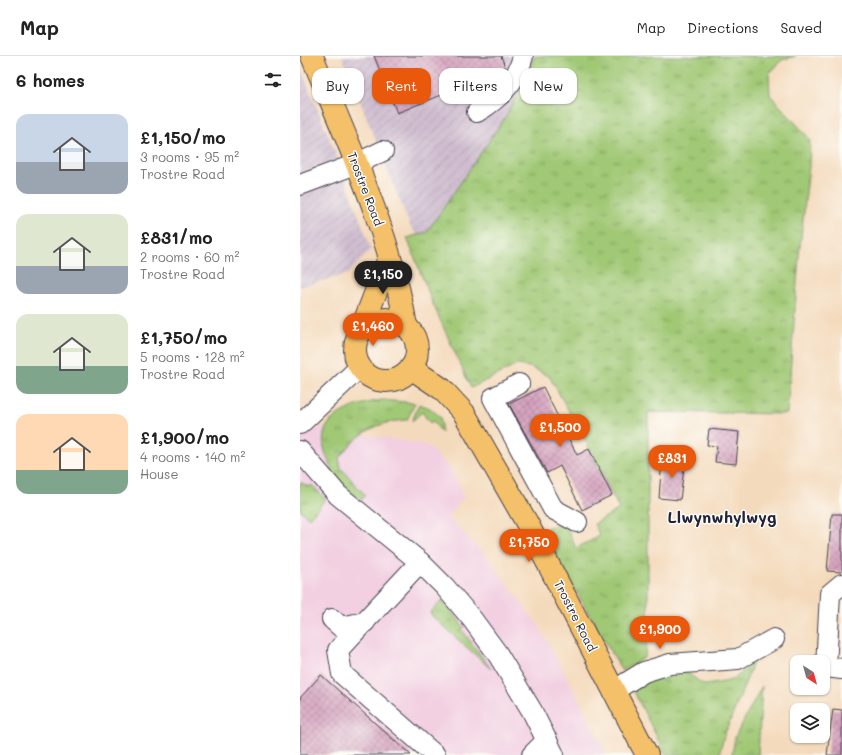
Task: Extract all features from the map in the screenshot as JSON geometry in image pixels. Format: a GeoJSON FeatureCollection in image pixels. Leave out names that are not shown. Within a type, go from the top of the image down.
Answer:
{"type":"FeatureCollection","features":[{"type":"Feature","properties":{"kind":"main road","name":"Trostre Road"},"geometry":{"type":"LineString","coordinates":[[312,56],[372,201],[401,296],[402,323],[413,334],[416,343],[417,356],[411,368],[442,389],[464,413],[527,523],[647,755]]}},
{"type":"Feature","properties":{"kind":"main road"},"geometry":{"type":"LineString","coordinates":[[389,258],[367,328],[357,340],[355,351],[360,367],[372,377],[390,381],[399,378],[411,368]]}},
{"type":"Feature","properties":{"kind":"main road"},"geometry":{"type":"LineString","coordinates":[[367,328],[386,320],[402,323]]}},
{"type":"Feature","properties":{"kind":"street"},"geometry":{"type":"LineString","coordinates":[[477,112],[491,104],[502,93],[520,68],[523,56]]}},
{"type":"Feature","properties":{"kind":"street"},"geometry":{"type":"LineString","coordinates":[[300,185],[356,164],[383,151]]}},
{"type":"Feature","properties":{"kind":"street"},"geometry":{"type":"LineString","coordinates":[[300,424],[360,367]]}},
{"type":"Feature","properties":{"kind":"street"},"geometry":{"type":"LineString","coordinates":[[518,384],[493,398],[553,509],[577,522]]}},
{"type":"Feature","properties":{"kind":"street"},"geometry":{"type":"LineString","coordinates":[[300,451],[338,495],[420,562],[445,587],[493,648],[532,711],[551,748],[532,755]]}},
{"type":"Feature","properties":{"kind":"street"},"geometry":{"type":"LineString","coordinates":[[527,523],[553,509]]}},
{"type":"Feature","properties":{"kind":"street"},"geometry":{"type":"LineString","coordinates":[[420,562],[338,650],[342,674],[435,755]]}},
{"type":"Feature","properties":{"kind":"street"},"geometry":{"type":"LineString","coordinates":[[842,584],[830,594],[826,667],[842,669]]}},
{"type":"Feature","properties":{"kind":"street"},"geometry":{"type":"LineString","coordinates":[[332,619],[341,626],[365,622]]}},
{"type":"Feature","properties":{"kind":"street"},"geometry":{"type":"LineString","coordinates":[[613,690],[644,672],[670,664],[738,659],[774,638]]}},
{"type":"Feature","properties":{"kind":"shaded area"},"geometry":{"type":"Polygon","coordinates":[[[342,56],[535,56],[529,68],[520,68],[520,87],[512,104],[512,68],[439,68],[439,104],[512,104],[506,116],[427,232],[418,236],[410,226],[361,104],[364,104],[364,68],[347,68],[342,56]]]}},
{"type":"Feature","properties":{"kind":"shaded area"},"geometry":{"type":"Polygon","coordinates":[[[300,67],[312,96],[312,104],[315,104],[339,162],[371,249],[348,274],[300,287],[300,67]]]}},
{"type":"Feature","properties":{"kind":"shaded area"},"geometry":{"type":"Polygon","coordinates":[[[323,427],[427,445],[452,471],[464,497],[448,517],[487,557],[539,626],[579,700],[606,755],[300,755],[300,433],[323,427]]]}},
{"type":"Feature","properties":{"kind":"green space"},"geometry":{"type":"Polygon","coordinates":[[[535,56],[796,56],[782,60],[769,74],[770,95],[810,139],[809,166],[799,256],[787,414],[648,412],[648,626],[645,657],[622,671],[543,534],[548,527],[558,525],[567,528],[576,548],[600,536],[594,524],[619,509],[583,436],[549,376],[530,367],[517,365],[471,388],[432,302],[407,238],[427,232],[506,116],[520,87],[520,104],[577,104],[577,68],[529,68],[535,56]]]}},
{"type":"Feature","properties":{"kind":"green space"},"geometry":{"type":"Polygon","coordinates":[[[383,400],[415,403],[407,420],[386,423],[368,430],[346,449],[339,458],[341,468],[365,495],[362,500],[343,488],[330,472],[332,468],[325,452],[323,439],[326,428],[333,419],[342,412],[354,407],[383,400]]]}},
{"type":"Feature","properties":{"kind":"green space"},"geometry":{"type":"Polygon","coordinates":[[[419,404],[430,408],[440,417],[442,433],[433,421],[430,423],[422,412],[412,421],[419,404]]]}},
{"type":"Feature","properties":{"kind":"green space"},"geometry":{"type":"Polygon","coordinates":[[[300,482],[309,487],[312,485],[326,499],[309,518],[300,510],[300,482]]]}},
{"type":"Feature","properties":{"kind":"green space"},"geometry":{"type":"Polygon","coordinates":[[[441,602],[444,602],[464,627],[462,630],[491,669],[432,616],[430,612],[441,602]]]}},
{"type":"Feature","properties":{"kind":"green space"},"geometry":{"type":"Polygon","coordinates":[[[756,656],[724,736],[719,755],[666,755],[633,690],[653,678],[685,671],[704,685],[729,681],[744,671],[756,656]]]}},
{"type":"Feature","properties":{"kind":"green space"},"geometry":{"type":"Polygon","coordinates":[[[762,686],[758,755],[732,755],[735,737],[762,686]]]}},
{"type":"Feature","properties":{"kind":"building"},"geometry":{"type":"Polygon","coordinates":[[[374,56],[501,56],[506,68],[439,68],[439,96],[431,99],[431,68],[379,68],[374,56]]]}},
{"type":"Feature","properties":{"kind":"building"},"geometry":{"type":"Polygon","coordinates":[[[393,104],[419,104],[397,113],[393,104]]]}},
{"type":"Feature","properties":{"kind":"building"},"geometry":{"type":"Polygon","coordinates":[[[543,387],[577,455],[589,449],[612,495],[582,510],[560,466],[547,473],[509,404],[543,387]]]}},
{"type":"Feature","properties":{"kind":"building"},"geometry":{"type":"Polygon","coordinates":[[[709,429],[739,432],[736,464],[715,462],[717,446],[707,445],[709,429]]]}},
{"type":"Feature","properties":{"kind":"building"},"geometry":{"type":"Polygon","coordinates":[[[662,458],[685,460],[680,500],[659,498],[662,458]]]}},
{"type":"Feature","properties":{"kind":"building"},"geometry":{"type":"Polygon","coordinates":[[[832,514],[842,514],[842,572],[827,571],[832,514]]]}},
{"type":"Feature","properties":{"kind":"building"},"geometry":{"type":"Polygon","coordinates":[[[321,675],[411,755],[300,755],[300,698],[321,675]]]}},
{"type":"Feature","properties":{"kind":"building"},"geometry":{"type":"Polygon","coordinates":[[[833,709],[842,710],[842,755],[827,755],[829,743],[830,743],[833,709]]]}},
{"type":"Feature","properties":{"kind":"district","name":"Llwynwhylwyg"},"geometry":{"type":"Point","coordinates":[722,517]}}]}
